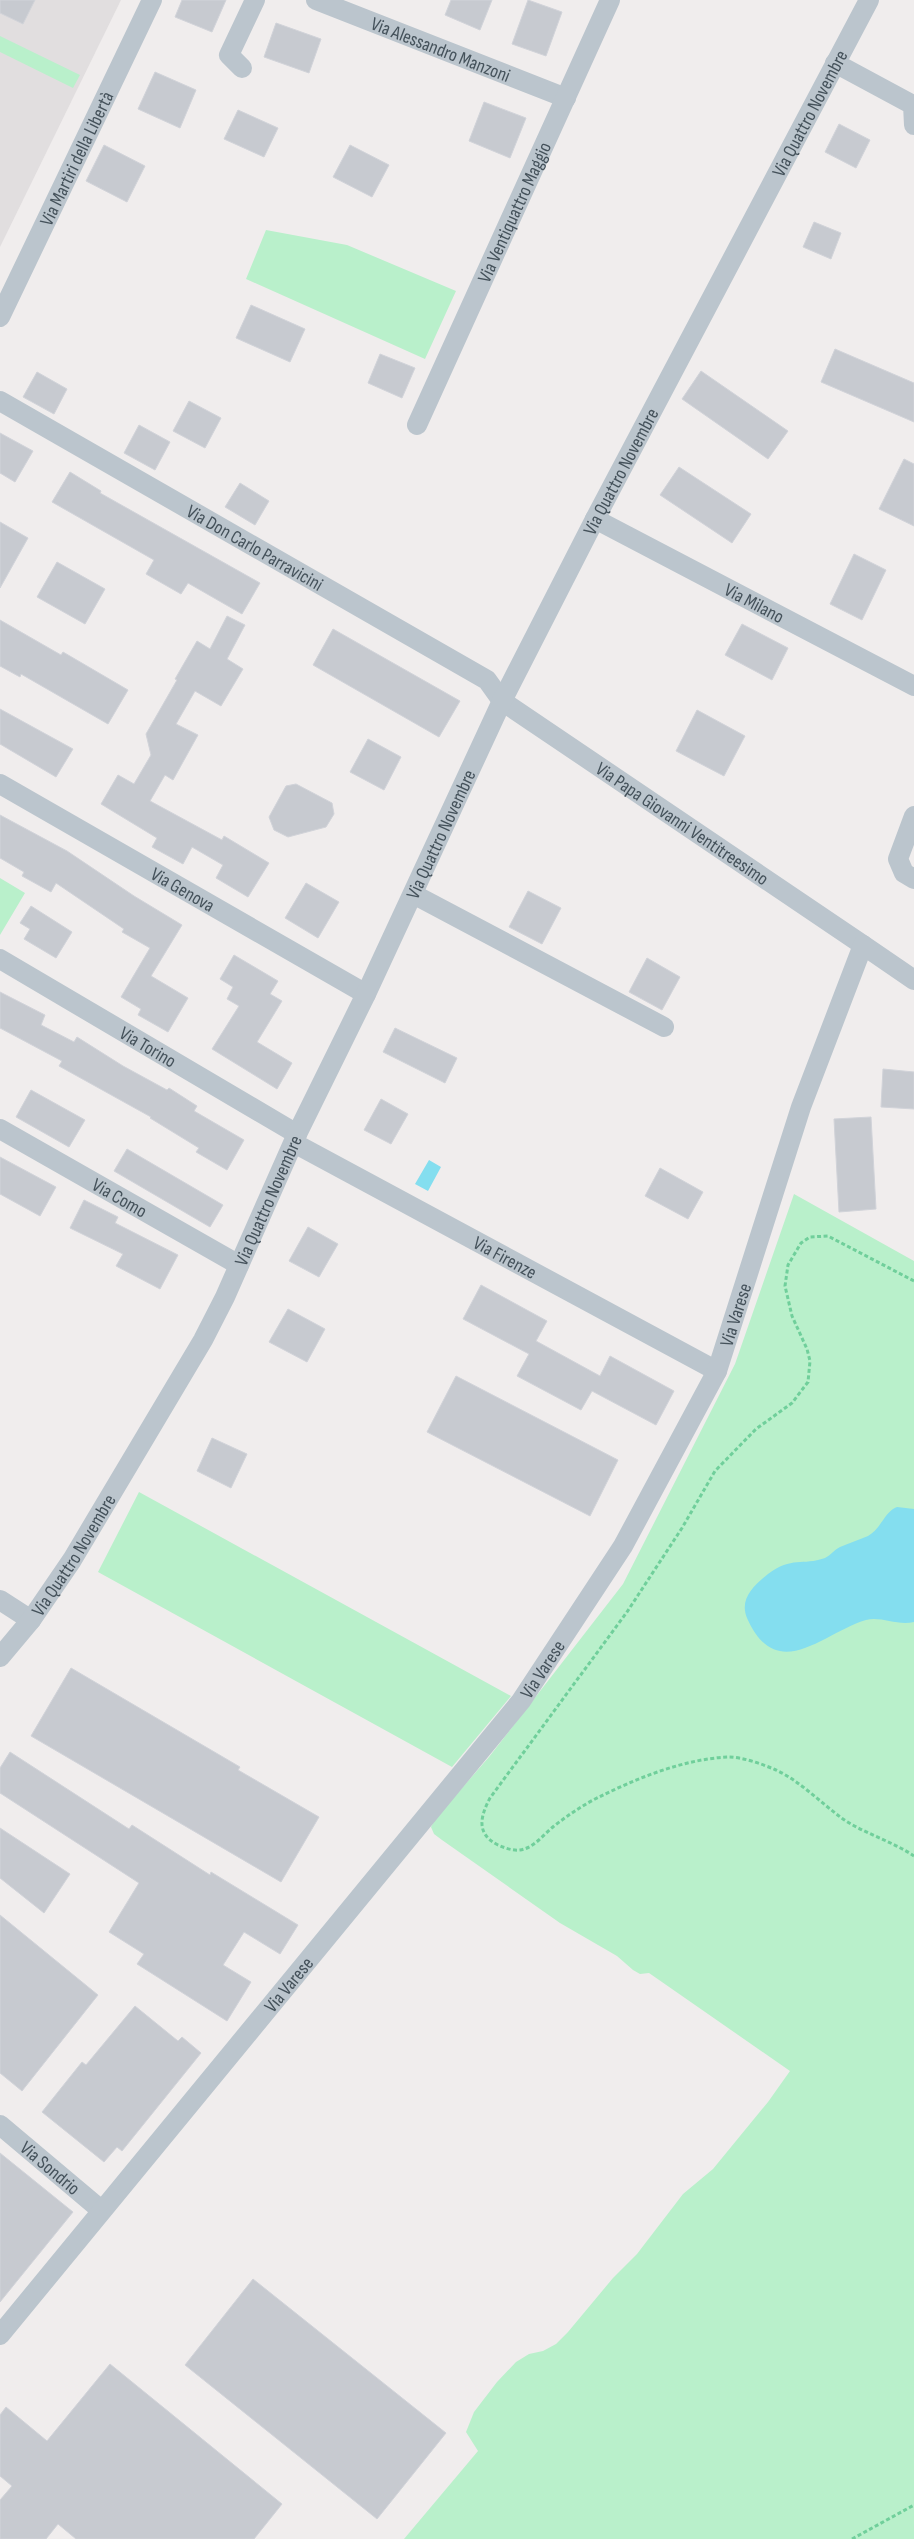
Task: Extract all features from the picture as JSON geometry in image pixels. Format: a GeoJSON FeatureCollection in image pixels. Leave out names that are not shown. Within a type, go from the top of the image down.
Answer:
{"type":"FeatureCollection","features":[{"type":"Feature","properties":{"kind":"street","name":"Via Martiri della Libertà"},"geometry":{"type":"LineString","coordinates":[[0,317],[152,0]]}},
{"type":"Feature","properties":{"kind":"street"},"geometry":{"type":"LineString","coordinates":[[242,68],[229,55],[255,0]]}},
{"type":"Feature","properties":{"kind":"street","name":"Via Alessandro Manzoni"},"geometry":{"type":"LineString","coordinates":[[316,0],[338,4],[566,98]]}},
{"type":"Feature","properties":{"kind":"street","name":"Via Ventiquattro Maggio"},"geometry":{"type":"LineString","coordinates":[[417,425],[610,0]]}},
{"type":"Feature","properties":{"kind":"street","name":"Via Quattro Novembre"},"geometry":{"type":"LineString","coordinates":[[0,1657],[31,1620],[72,1560],[203,1340],[239,1265],[295,1138],[366,994],[502,701],[594,519],[868,0]]}},
{"type":"Feature","properties":{"kind":"street"},"geometry":{"type":"LineString","coordinates":[[835,63],[913,105],[914,125]]}},
{"type":"Feature","properties":{"kind":"street","name":"Via Don Carlo Parravicini"},"geometry":{"type":"LineString","coordinates":[[0,401],[487,680],[502,701]]}},
{"type":"Feature","properties":{"kind":"street","name":"Via Milano"},"geometry":{"type":"LineString","coordinates":[[594,519],[914,686]]}},
{"type":"Feature","properties":{"kind":"street","name":"Via Papa Giovanni Ventitreesimo"},"geometry":{"type":"LineString","coordinates":[[502,701],[862,945]]}},
{"type":"Feature","properties":{"kind":"street","name":"Via Genova"},"geometry":{"type":"LineString","coordinates":[[0,784],[366,994]]}},
{"type":"Feature","properties":{"kind":"street"},"geometry":{"type":"LineString","coordinates":[[914,816],[898,859],[904,873],[914,879]]}},
{"type":"Feature","properties":{"kind":"street"},"geometry":{"type":"LineString","coordinates":[[413,894],[664,1027]]}},
{"type":"Feature","properties":{"kind":"street"},"geometry":{"type":"LineString","coordinates":[[862,945],[914,980]]}},
{"type":"Feature","properties":{"kind":"street","name":"Via Varese"},"geometry":{"type":"LineString","coordinates":[[0,2335],[521,1701],[623,1546],[716,1371],[801,1107],[862,945]]}},
{"type":"Feature","properties":{"kind":"street","name":"Via Torino"},"geometry":{"type":"LineString","coordinates":[[0,959],[295,1138]]}},
{"type":"Feature","properties":{"kind":"street","name":"Via Como"},"geometry":{"type":"LineString","coordinates":[[0,1129],[239,1265]]}},
{"type":"Feature","properties":{"kind":"street","name":"Via Firenze"},"geometry":{"type":"LineString","coordinates":[[295,1138],[716,1371]]}},
{"type":"Feature","properties":{"kind":"street"},"geometry":{"type":"LineString","coordinates":[[0,1600],[31,1620]]}},
{"type":"Feature","properties":{"kind":"street","name":"Via Sondrio"},"geometry":{"type":"LineString","coordinates":[[0,2125],[101,2210]]}},
{"type":"Feature","properties":{"kind":"path"},"geometry":{"type":"LineString","coordinates":[[914,1281],[828,1236],[810,1237],[802,1243],[788,1265],[785,1286],[796,1326],[807,1348],[810,1373],[808,1382],[792,1403],[756,1429],[715,1471],[682,1528],[627,1612],[490,1798],[483,1811],[481,1824],[484,1834],[491,1841],[512,1850],[522,1850],[535,1844],[569,1814],[630,1782],[699,1761],[730,1757],[750,1761],[777,1771],[845,1820],[914,1856]]}},
{"type":"Feature","properties":{"kind":"path"},"geometry":{"type":"LineString","coordinates":[[852,2539],[914,2505]]}},
{"type":"Feature","properties":{"kind":"shaded area"},"geometry":{"type":"Polygon","coordinates":[[[0,0],[121,0],[0,247],[0,0]]]}},
{"type":"Feature","properties":{"kind":"green space"},"geometry":{"type":"Polygon","coordinates":[[[0,36],[80,75],[73,88],[0,52],[0,36]]]}},
{"type":"Feature","properties":{"kind":"green space"},"geometry":{"type":"Polygon","coordinates":[[[266,230],[347,245],[456,291],[425,359],[246,279],[266,230]]]}},
{"type":"Feature","properties":{"kind":"green space"},"geometry":{"type":"Polygon","coordinates":[[[0,878],[25,893],[0,935],[0,878]]]}},
{"type":"Feature","properties":{"kind":"green space"},"geometry":{"type":"Polygon","coordinates":[[[794,1194],[914,1261],[914,2539],[404,2539],[478,2451],[466,2432],[474,2412],[497,2382],[516,2362],[529,2354],[543,2351],[556,2344],[568,2332],[613,2278],[637,2254],[683,2194],[713,2169],[768,2102],[790,2071],[649,1973],[640,1974],[617,1956],[560,1923],[442,1840],[434,1834],[431,1827],[435,1819],[489,1757],[623,1584],[735,1364],[794,1194]]]}},
{"type":"Feature","properties":{"kind":"green space"},"geometry":{"type":"Polygon","coordinates":[[[139,1492],[511,1696],[452,1767],[98,1572],[139,1492]]]}},
{"type":"Feature","properties":{"kind":"water"},"geometry":{"type":"Polygon","coordinates":[[[429,1160],[441,1167],[428,1191],[415,1184],[429,1160]]]}},
{"type":"Feature","properties":{"kind":"water"},"geometry":{"type":"Polygon","coordinates":[[[897,1507],[914,1509],[914,1622],[901,1623],[877,1619],[866,1620],[850,1626],[818,1643],[787,1652],[772,1649],[759,1638],[745,1611],[746,1599],[758,1583],[776,1568],[791,1563],[825,1558],[840,1547],[868,1536],[889,1512],[897,1507]]]}},
{"type":"Feature","properties":{"kind":"building"},"geometry":{"type":"Polygon","coordinates":[[[0,0],[35,0],[23,24],[0,13],[0,0]]]}},
{"type":"Feature","properties":{"kind":"building"},"geometry":{"type":"Polygon","coordinates":[[[182,0],[226,0],[212,32],[175,17],[182,0]]]}},
{"type":"Feature","properties":{"kind":"building"},"geometry":{"type":"Polygon","coordinates":[[[451,0],[492,0],[480,30],[445,15],[451,0]]]}},
{"type":"Feature","properties":{"kind":"building"},"geometry":{"type":"Polygon","coordinates":[[[528,0],[562,12],[546,56],[512,44],[528,0]]]}},
{"type":"Feature","properties":{"kind":"building"},"geometry":{"type":"Polygon","coordinates":[[[276,23],[321,39],[309,73],[264,57],[276,23]]]}},
{"type":"Feature","properties":{"kind":"building"},"geometry":{"type":"Polygon","coordinates":[[[155,72],[196,90],[180,128],[138,109],[155,72]]]}},
{"type":"Feature","properties":{"kind":"building"},"geometry":{"type":"Polygon","coordinates":[[[484,102],[526,118],[510,158],[469,141],[484,102]]]}},
{"type":"Feature","properties":{"kind":"building"},"geometry":{"type":"Polygon","coordinates":[[[238,110],[278,128],[264,157],[224,139],[238,110]]]}},
{"type":"Feature","properties":{"kind":"building"},"geometry":{"type":"Polygon","coordinates":[[[839,124],[870,140],[856,168],[825,152],[839,124]]]}},
{"type":"Feature","properties":{"kind":"building"},"geometry":{"type":"Polygon","coordinates":[[[104,145],[145,166],[127,202],[86,181],[104,145]]]}},
{"type":"Feature","properties":{"kind":"building"},"geometry":{"type":"Polygon","coordinates":[[[350,145],[389,165],[372,197],[333,177],[350,145]]]}},
{"type":"Feature","properties":{"kind":"building"},"geometry":{"type":"Polygon","coordinates":[[[814,222],[841,233],[831,259],[803,247],[814,222]]]}},
{"type":"Feature","properties":{"kind":"building"},"geometry":{"type":"Polygon","coordinates":[[[251,305],[305,329],[290,362],[236,338],[251,305]]]}},
{"type":"Feature","properties":{"kind":"building"},"geometry":{"type":"Polygon","coordinates":[[[835,349],[914,383],[914,422],[821,382],[835,349]]]}},
{"type":"Feature","properties":{"kind":"building"},"geometry":{"type":"Polygon","coordinates":[[[380,354],[415,368],[402,398],[368,383],[380,354]]]}},
{"type":"Feature","properties":{"kind":"building"},"geometry":{"type":"Polygon","coordinates":[[[701,371],[788,431],[768,459],[682,399],[701,371]]]}},
{"type":"Feature","properties":{"kind":"building"},"geometry":{"type":"Polygon","coordinates":[[[37,372],[67,389],[54,414],[23,397],[37,372]]]}},
{"type":"Feature","properties":{"kind":"building"},"geometry":{"type":"Polygon","coordinates":[[[189,401],[221,418],[205,448],[173,431],[189,401]]]}},
{"type":"Feature","properties":{"kind":"building"},"geometry":{"type":"Polygon","coordinates":[[[139,425],[170,442],[155,470],[124,453],[139,425]]]}},
{"type":"Feature","properties":{"kind":"building"},"geometry":{"type":"Polygon","coordinates":[[[0,433],[33,451],[15,482],[0,473],[0,433]]]}},
{"type":"Feature","properties":{"kind":"building"},"geometry":{"type":"Polygon","coordinates":[[[904,459],[914,464],[914,526],[879,509],[904,459]]]}},
{"type":"Feature","properties":{"kind":"building"},"geometry":{"type":"Polygon","coordinates":[[[679,467],[751,514],[732,543],[660,495],[679,467]]]}},
{"type":"Feature","properties":{"kind":"building"},"geometry":{"type":"Polygon","coordinates":[[[70,472],[101,491],[100,493],[260,583],[242,614],[188,583],[181,594],[146,574],[154,560],[52,502],[70,472]]]}},
{"type":"Feature","properties":{"kind":"building"},"geometry":{"type":"Polygon","coordinates":[[[240,483],[269,501],[255,525],[225,507],[240,483]]]}},
{"type":"Feature","properties":{"kind":"building"},"geometry":{"type":"Polygon","coordinates":[[[0,522],[28,538],[0,588],[0,522]]]}},
{"type":"Feature","properties":{"kind":"building"},"geometry":{"type":"Polygon","coordinates":[[[854,554],[886,570],[862,620],[830,604],[854,554]]]}},
{"type":"Feature","properties":{"kind":"building"},"geometry":{"type":"Polygon","coordinates":[[[57,562],[105,589],[85,624],[37,597],[57,562]]]}},
{"type":"Feature","properties":{"kind":"building"},"geometry":{"type":"Polygon","coordinates":[[[227,616],[245,625],[227,659],[243,669],[221,706],[195,691],[176,724],[198,735],[173,780],[165,775],[150,801],[222,840],[224,836],[269,863],[248,897],[216,878],[223,865],[192,847],[183,864],[152,847],[157,838],[101,804],[118,775],[134,784],[151,755],[146,734],[177,680],[175,679],[197,641],[210,649],[227,616]]]}},
{"type":"Feature","properties":{"kind":"building"},"geometry":{"type":"Polygon","coordinates":[[[0,620],[61,655],[63,652],[128,690],[108,724],[21,674],[20,677],[0,666],[0,620]]]}},
{"type":"Feature","properties":{"kind":"building"},"geometry":{"type":"Polygon","coordinates":[[[742,624],[788,648],[772,680],[725,655],[742,624]]]}},
{"type":"Feature","properties":{"kind":"building"},"geometry":{"type":"Polygon","coordinates":[[[333,629],[460,701],[439,737],[313,665],[333,629]]]}},
{"type":"Feature","properties":{"kind":"building"},"geometry":{"type":"Polygon","coordinates":[[[0,709],[73,749],[56,777],[0,744],[0,709]]]}},
{"type":"Feature","properties":{"kind":"building"},"geometry":{"type":"Polygon","coordinates":[[[697,710],[745,736],[724,776],[676,751],[697,710]]]}},
{"type":"Feature","properties":{"kind":"building"},"geometry":{"type":"Polygon","coordinates":[[[368,739],[401,757],[384,790],[350,772],[368,739]]]}},
{"type":"Feature","properties":{"kind":"building"},"geometry":{"type":"Polygon","coordinates":[[[296,784],[332,803],[334,814],[326,827],[288,837],[274,830],[269,817],[286,786],[296,784]]]}},
{"type":"Feature","properties":{"kind":"building"},"geometry":{"type":"Polygon","coordinates":[[[0,815],[67,851],[134,896],[182,925],[151,976],[188,998],[168,1032],[138,1015],[141,1009],[121,997],[150,948],[122,932],[124,929],[56,883],[51,892],[22,876],[24,872],[0,858],[0,815]]]}},
{"type":"Feature","properties":{"kind":"building"},"geometry":{"type":"Polygon","coordinates":[[[306,883],[339,902],[318,938],[285,918],[306,883]]]}},
{"type":"Feature","properties":{"kind":"building"},"geometry":{"type":"Polygon","coordinates":[[[528,891],[561,908],[542,944],[509,927],[528,891]]]}},
{"type":"Feature","properties":{"kind":"building"},"geometry":{"type":"Polygon","coordinates":[[[31,906],[72,932],[56,958],[24,939],[30,929],[20,923],[31,906]]]}},
{"type":"Feature","properties":{"kind":"building"},"geometry":{"type":"Polygon","coordinates":[[[234,955],[278,981],[270,994],[282,1001],[257,1042],[292,1063],[277,1089],[212,1049],[239,1006],[227,999],[233,987],[220,979],[234,955]]]}},
{"type":"Feature","properties":{"kind":"building"},"geometry":{"type":"Polygon","coordinates":[[[647,958],[680,977],[662,1010],[629,992],[647,958]]]}},
{"type":"Feature","properties":{"kind":"building"},"geometry":{"type":"Polygon","coordinates":[[[0,992],[45,1015],[41,1025],[74,1042],[77,1037],[123,1066],[167,1090],[169,1088],[197,1106],[194,1111],[244,1140],[227,1170],[196,1152],[199,1148],[151,1117],[59,1066],[62,1061],[0,1028],[0,992]]]}},
{"type":"Feature","properties":{"kind":"building"},"geometry":{"type":"Polygon","coordinates":[[[395,1028],[457,1058],[445,1083],[383,1052],[395,1028]]]}},
{"type":"Feature","properties":{"kind":"building"},"geometry":{"type":"Polygon","coordinates":[[[883,1069],[914,1072],[914,1109],[881,1107],[883,1069]]]}},
{"type":"Feature","properties":{"kind":"building"},"geometry":{"type":"Polygon","coordinates":[[[31,1090],[85,1120],[69,1147],[16,1117],[31,1090]]]}},
{"type":"Feature","properties":{"kind":"building"},"geometry":{"type":"Polygon","coordinates":[[[381,1099],[408,1114],[391,1144],[364,1130],[381,1099]]]}},
{"type":"Feature","properties":{"kind":"building"},"geometry":{"type":"Polygon","coordinates":[[[871,1117],[876,1209],[839,1212],[834,1119],[871,1117]]]}},
{"type":"Feature","properties":{"kind":"building"},"geometry":{"type":"Polygon","coordinates":[[[127,1149],[223,1205],[210,1227],[114,1171],[127,1149]]]}},
{"type":"Feature","properties":{"kind":"building"},"geometry":{"type":"Polygon","coordinates":[[[0,1157],[56,1187],[40,1216],[0,1194],[0,1157]]]}},
{"type":"Feature","properties":{"kind":"building"},"geometry":{"type":"Polygon","coordinates":[[[660,1168],[703,1192],[688,1219],[645,1196],[660,1168]]]}},
{"type":"Feature","properties":{"kind":"building"},"geometry":{"type":"Polygon","coordinates":[[[84,1200],[118,1217],[115,1223],[178,1255],[160,1289],[116,1266],[123,1254],[70,1228],[84,1200]]]}},
{"type":"Feature","properties":{"kind":"building"},"geometry":{"type":"Polygon","coordinates":[[[308,1227],[338,1244],[319,1277],[289,1261],[308,1227]]]}},
{"type":"Feature","properties":{"kind":"building"},"geometry":{"type":"Polygon","coordinates":[[[481,1285],[547,1321],[536,1341],[600,1376],[610,1356],[674,1391],[656,1425],[592,1391],[581,1410],[517,1376],[529,1354],[463,1319],[481,1285]]]}},
{"type":"Feature","properties":{"kind":"building"},"geometry":{"type":"Polygon","coordinates":[[[288,1309],[325,1329],[307,1362],[269,1342],[288,1309]]]}},
{"type":"Feature","properties":{"kind":"building"},"geometry":{"type":"Polygon","coordinates":[[[456,1376],[618,1460],[590,1516],[427,1432],[456,1376]]]}},
{"type":"Feature","properties":{"kind":"building"},"geometry":{"type":"Polygon","coordinates":[[[212,1438],[247,1454],[231,1488],[197,1471],[212,1438]]]}},
{"type":"Feature","properties":{"kind":"building"},"geometry":{"type":"Polygon","coordinates":[[[71,1668],[240,1767],[238,1770],[319,1817],[281,1882],[31,1736],[71,1668]]]}},
{"type":"Feature","properties":{"kind":"building"},"geometry":{"type":"Polygon","coordinates":[[[10,1752],[129,1829],[132,1825],[210,1875],[211,1872],[298,1925],[280,1954],[244,1932],[223,1965],[251,1982],[227,2021],[137,1964],[144,1954],[109,1932],[139,1883],[0,1793],[0,1768],[10,1752]]]}},
{"type":"Feature","properties":{"kind":"building"},"geometry":{"type":"Polygon","coordinates":[[[0,1828],[70,1874],[44,1913],[0,1878],[0,1828]]]}},
{"type":"Feature","properties":{"kind":"building"},"geometry":{"type":"Polygon","coordinates":[[[0,1915],[98,1995],[22,2091],[0,2073],[0,1915]]]}},
{"type":"Feature","properties":{"kind":"building"},"geometry":{"type":"Polygon","coordinates":[[[135,2006],[178,2041],[182,2037],[201,2053],[122,2151],[117,2147],[104,2162],[42,2112],[82,2062],[86,2065],[135,2006]]]}},
{"type":"Feature","properties":{"kind":"building"},"geometry":{"type":"Polygon","coordinates":[[[0,2153],[73,2212],[0,2302],[0,2153]]]}},
{"type":"Feature","properties":{"kind":"building"},"geometry":{"type":"Polygon","coordinates":[[[253,2279],[446,2433],[377,2519],[185,2365],[253,2279]]]}},
{"type":"Feature","properties":{"kind":"building"},"geometry":{"type":"Polygon","coordinates":[[[110,2364],[282,2504],[254,2539],[76,2539],[58,2524],[46,2539],[0,2539],[0,2500],[12,2486],[0,2476],[0,2415],[6,2407],[47,2441],[110,2364]]]}}]}
